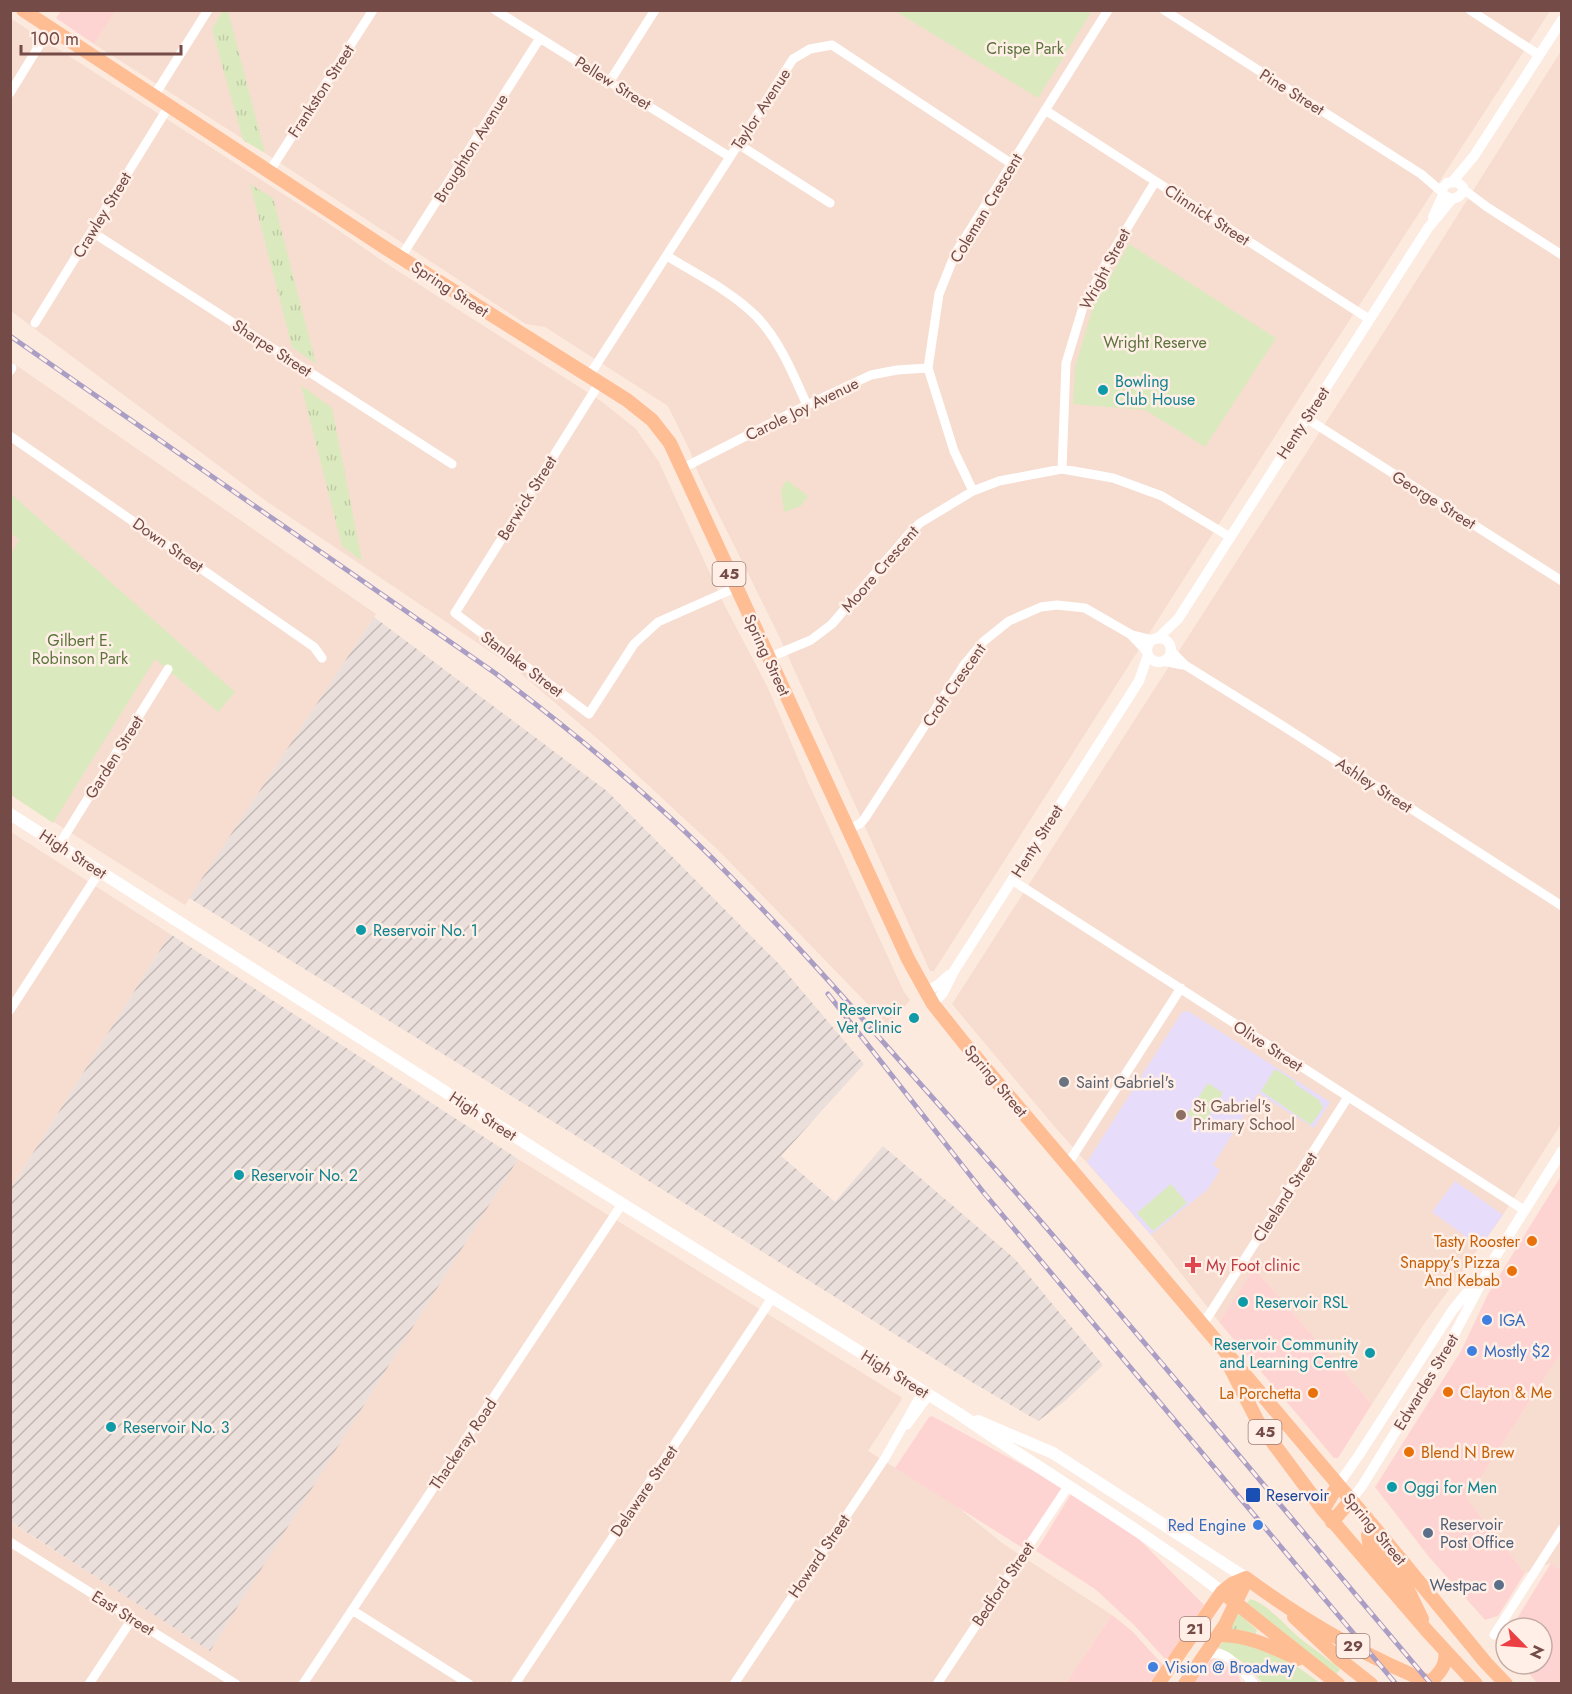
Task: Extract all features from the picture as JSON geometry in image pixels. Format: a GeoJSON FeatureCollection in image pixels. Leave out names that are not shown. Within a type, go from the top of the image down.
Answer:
{"type":"FeatureCollection","features":[{"type":"Feature","properties":{"kind":"main road","name":"Spring Street"},"geometry":{"type":"LineString","coordinates":[[23,10],[44,20],[269,172],[627,400],[652,420],[670,444],[912,967],[933,1004],[1261,1396],[1374,1527],[1489,1667],[1506,1683]]}},
{"type":"Feature","properties":{"kind":"main road","name":"High Street"},"geometry":{"type":"LineString","coordinates":[[10,814],[622,1204],[1070,1485],[1222,1592],[1338,1683]]}},
{"type":"Feature","properties":{"kind":"main road","name":"Spring Street"},"geometry":{"type":"LineString","coordinates":[[1220,1347],[1250,1409],[1279,1453],[1332,1522],[1476,1683]]}},
{"type":"Feature","properties":{"kind":"main road"},"geometry":{"type":"LineString","coordinates":[[1250,1409],[1261,1396]]}},
{"type":"Feature","properties":{"kind":"main road","name":"High Street"},"geometry":{"type":"LineString","coordinates":[[958,1413],[1040,1447],[1247,1578],[1280,1603],[1355,1648],[1430,1683]]}},
{"type":"Feature","properties":{"kind":"main road"},"geometry":{"type":"LineString","coordinates":[[1029,1460],[1040,1447]]}},
{"type":"Feature","properties":{"kind":"main road"},"geometry":{"type":"LineString","coordinates":[[1323,1510],[1338,1485]]}},
{"type":"Feature","properties":{"kind":"main road"},"geometry":{"type":"LineString","coordinates":[[1332,1522],[1351,1500]]}},
{"type":"Feature","properties":{"kind":"main road"},"geometry":{"type":"LineString","coordinates":[[1374,1527],[1368,1535],[1369,1542],[1408,1590],[1428,1632]]}},
{"type":"Feature","properties":{"kind":"main road","name":"21"},"geometry":{"type":"LineString","coordinates":[[1158,1683],[1222,1592],[1232,1584],[1247,1578]]}},
{"type":"Feature","properties":{"kind":"main road","name":"21"},"geometry":{"type":"LineString","coordinates":[[1185,1683],[1219,1635],[1247,1578]]}},
{"type":"Feature","properties":{"kind":"main road","name":"High Street"},"geometry":{"type":"LineString","coordinates":[[1280,1603],[1325,1647],[1371,1683]]}},
{"type":"Feature","properties":{"kind":"main road"},"geometry":{"type":"LineString","coordinates":[[1219,1635],[1258,1641],[1321,1671],[1333,1683]]}},
{"type":"Feature","properties":{"kind":"main road"},"geometry":{"type":"LineString","coordinates":[[1430,1683],[1442,1668],[1446,1658],[1445,1651]]}},
{"type":"Feature","properties":{"kind":"main road"},"geometry":{"type":"LineString","coordinates":[[1489,1667],[1495,1683]]}},
{"type":"Feature","properties":{"kind":"street"},"geometry":{"type":"LineString","coordinates":[[154,96],[208,10]]}},
{"type":"Feature","properties":{"kind":"street","name":"Frankston Street"},"geometry":{"type":"LineString","coordinates":[[269,172],[373,10]]}},
{"type":"Feature","properties":{"kind":"street","name":"Pellew Street"},"geometry":{"type":"LineString","coordinates":[[495,10],[730,157]]}},
{"type":"Feature","properties":{"kind":"street"},"geometry":{"type":"LineString","coordinates":[[610,81],[655,10]]}},
{"type":"Feature","properties":{"kind":"street","name":"Coleman Crescent"},"geometry":{"type":"LineString","coordinates":[[973,491],[954,451],[928,368],[939,294],[955,254],[1108,10]]}},
{"type":"Feature","properties":{"kind":"street","name":"Pine Street"},"geometry":{"type":"LineString","coordinates":[[1164,10],[1421,174],[1487,207],[1562,255]]}},
{"type":"Feature","properties":{"kind":"street"},"geometry":{"type":"LineString","coordinates":[[1470,10],[1539,55]]}},
{"type":"Feature","properties":{"kind":"street"},"geometry":{"type":"LineString","coordinates":[[10,93],[44,20]]}},
{"type":"Feature","properties":{"kind":"street","name":"Henty Street"},"geometry":{"type":"LineString","coordinates":[[1155,639],[1178,619],[1562,20]]}},
{"type":"Feature","properties":{"kind":"street","name":"Broughton Avenue"},"geometry":{"type":"LineString","coordinates":[[401,257],[540,39]]}},
{"type":"Feature","properties":{"kind":"street","name":"Taylor Avenue"},"geometry":{"type":"LineString","coordinates":[[594,379],[667,256],[793,59],[810,49],[832,45],[1012,164]]}},
{"type":"Feature","properties":{"kind":"street","name":"Crawley Street"},"geometry":{"type":"LineString","coordinates":[[35,323],[169,106]]}},
{"type":"Feature","properties":{"kind":"street","name":"Clinnick Street"},"geometry":{"type":"LineString","coordinates":[[1045,110],[1369,319]]}},
{"type":"Feature","properties":{"kind":"street"},"geometry":{"type":"LineString","coordinates":[[738,144],[830,203]]}},
{"type":"Feature","properties":{"kind":"street","name":"Wright Street"},"geometry":{"type":"LineString","coordinates":[[1062,469],[1066,363],[1083,307],[1108,258],[1155,182]]}},
{"type":"Feature","properties":{"kind":"street","name":"Sharpe Street"},"geometry":{"type":"LineString","coordinates":[[92,232],[452,464]]}},
{"type":"Feature","properties":{"kind":"street"},"geometry":{"type":"LineString","coordinates":[[667,256],[730,295],[756,316],[781,349],[807,405]]}},
{"type":"Feature","properties":{"kind":"street","name":"Carole Joy Avenue"},"geometry":{"type":"LineString","coordinates":[[681,469],[871,375],[928,368]]}},
{"type":"Feature","properties":{"kind":"street","name":"Berwick Street"},"geometry":{"type":"LineString","coordinates":[[454,613],[594,379]]}},
{"type":"Feature","properties":{"kind":"street","name":"George Street"},"geometry":{"type":"LineString","coordinates":[[1306,418],[1562,581]]}},
{"type":"Feature","properties":{"kind":"street","name":"Down Street"},"geometry":{"type":"LineString","coordinates":[[10,436],[314,647],[322,658]]}},
{"type":"Feature","properties":{"kind":"street","name":"Moore Crescent"},"geometry":{"type":"LineString","coordinates":[[768,658],[811,640],[832,624],[915,528],[973,491],[1009,478],[1062,469],[1113,478],[1162,496],[1230,537]]}},
{"type":"Feature","properties":{"kind":"street","name":"Stanlake Street"},"geometry":{"type":"LineString","coordinates":[[454,613],[589,714],[634,644],[658,622],[735,588]]}},
{"type":"Feature","properties":{"kind":"street","name":"Croft Crescent"},"geometry":{"type":"LineString","coordinates":[[848,830],[865,818],[974,651],[1009,621],[1041,607],[1069,605],[1092,611],[1130,634],[1148,654]]}},
{"type":"Feature","properties":{"kind":"street","name":"Henty Street"},"geometry":{"type":"LineString","coordinates":[[1170,649],[1178,619]]}},
{"type":"Feature","properties":{"kind":"street","name":"Croft Crescent"},"geometry":{"type":"LineString","coordinates":[[1130,634],[1155,639]]}},
{"type":"Feature","properties":{"kind":"street"},"geometry":{"type":"LineString","coordinates":[[1155,639],[1164,640],[1170,649],[1168,657],[1160,661],[1153,660],[1148,654],[1148,645],[1155,639]]}},
{"type":"Feature","properties":{"kind":"street","name":"Ashley Street"},"geometry":{"type":"LineString","coordinates":[[1170,649],[1185,665],[1562,906]]}},
{"type":"Feature","properties":{"kind":"street","name":"Henty Street"},"geometry":{"type":"LineString","coordinates":[[1139,681],[1148,654]]}},
{"type":"Feature","properties":{"kind":"street","name":"Henty Street"},"geometry":{"type":"LineString","coordinates":[[933,1004],[943,993],[954,971],[1139,681],[1160,661]]}},
{"type":"Feature","properties":{"kind":"street","name":"Ashley Street"},"geometry":{"type":"LineString","coordinates":[[1160,661],[1185,665]]}},
{"type":"Feature","properties":{"kind":"street","name":"Garden Street"},"geometry":{"type":"LineString","coordinates":[[59,845],[168,669]]}},
{"type":"Feature","properties":{"kind":"street"},"geometry":{"type":"LineString","coordinates":[[10,1010],[100,871]]}},
{"type":"Feature","properties":{"kind":"street","name":"Olive Street"},"geometry":{"type":"LineString","coordinates":[[1012,880],[1524,1210]]}},
{"type":"Feature","properties":{"kind":"street","name":"Henty Street"},"geometry":{"type":"LineString","coordinates":[[926,991],[938,985],[954,971]]}},
{"type":"Feature","properties":{"kind":"street"},"geometry":{"type":"LineString","coordinates":[[1067,1165],[1181,988]]}},
{"type":"Feature","properties":{"kind":"street","name":"Cleeland Street"},"geometry":{"type":"LineString","coordinates":[[1202,1326],[1348,1097]]}},
{"type":"Feature","properties":{"kind":"street","name":"Edwardes Street"},"geometry":{"type":"LineString","coordinates":[[1351,1500],[1364,1483],[1448,1348],[1494,1259],[1562,1151]]}},
{"type":"Feature","properties":{"kind":"street","name":"Thackeray Road"},"geometry":{"type":"LineString","coordinates":[[303,1683],[622,1204]]}},
{"type":"Feature","properties":{"kind":"street","name":"Edwardes Street"},"geometry":{"type":"LineString","coordinates":[[1338,1485],[1354,1464],[1452,1311],[1494,1259]]}},
{"type":"Feature","properties":{"kind":"street","name":"Delaware Street"},"geometry":{"type":"LineString","coordinates":[[515,1683],[772,1298]]}},
{"type":"Feature","properties":{"kind":"street","name":"Howard Street"},"geometry":{"type":"LineString","coordinates":[[734,1683],[903,1428],[911,1422],[926,1393]]}},
{"type":"Feature","properties":{"kind":"street","name":"Bedford Street"},"geometry":{"type":"LineString","coordinates":[[937,1683],[1070,1485]]}},
{"type":"Feature","properties":{"kind":"street"},"geometry":{"type":"LineString","coordinates":[[1506,1616],[1562,1529]]}},
{"type":"Feature","properties":{"kind":"street","name":"East Street"},"geometry":{"type":"LineString","coordinates":[[10,1542],[236,1683]]}},
{"type":"Feature","properties":{"kind":"street"},"geometry":{"type":"LineString","coordinates":[[352,1610],[469,1683]]}},
{"type":"Feature","properties":{"kind":"street"},"geometry":{"type":"LineString","coordinates":[[89,1683],[132,1619]]}},
{"type":"Feature","properties":{"kind":"street"},"geometry":{"type":"LineString","coordinates":[[1202,1658],[1214,1653],[1222,1654],[1232,1660],[1254,1683]]}},
{"type":"Feature","properties":{"kind":"shaded area"},"geometry":{"type":"Polygon","coordinates":[[[115,10],[1550,11],[1305,389],[934,971],[930,971],[778,634],[699,475],[668,406],[545,327],[526,324],[94,44],[115,10]]]}},
{"type":"Feature","properties":{"kind":"shaded area"},"geometry":{"type":"Polygon","coordinates":[[[61,11],[115,11],[94,44],[56,18],[61,11]]]}},
{"type":"Feature","properties":{"kind":"shaded area"},"geometry":{"type":"Polygon","coordinates":[[[10,18],[601,401],[636,429],[659,462],[725,606],[768,688],[807,780],[904,992],[910,1000],[888,1025],[719,851],[607,747],[512,666],[266,501],[11,311],[10,18]]]}},
{"type":"Feature","properties":{"kind":"shaded area"},"geometry":{"type":"Polygon","coordinates":[[[1561,51],[1561,1124],[1503,1215],[1424,1324],[1372,1404],[1254,1268],[1219,1322],[1151,1235],[1054,1126],[952,1004],[1389,324],[1561,51]]]}},
{"type":"Feature","properties":{"kind":"shaded area"},"geometry":{"type":"Polygon","coordinates":[[[10,361],[376,614],[185,905],[11,795],[10,361]]]}},
{"type":"Feature","properties":{"kind":"shaded area"},"geometry":{"type":"Polygon","coordinates":[[[374,617],[607,791],[780,965],[864,1064],[781,1156],[835,1202],[883,1146],[1015,1259],[1103,1365],[1065,1401],[1038,1421],[189,898],[374,617]]]}},
{"type":"Feature","properties":{"kind":"shaded area"},"geometry":{"type":"Polygon","coordinates":[[[11,832],[170,934],[11,1188],[11,832]]]}},
{"type":"Feature","properties":{"kind":"shaded area"},"geometry":{"type":"Polygon","coordinates":[[[170,934],[518,1159],[210,1651],[11,1522],[11,1188],[170,934]]]}},
{"type":"Feature","properties":{"kind":"shaded area","name":"St Gabriel's Primary School"},"geometry":{"type":"Polygon","coordinates":[[[1188,1011],[1330,1102],[1314,1128],[1258,1093],[1213,1165],[1220,1170],[1208,1189],[1151,1235],[1087,1162],[1182,1012],[1188,1011]]]}},
{"type":"Feature","properties":{"kind":"shaded area"},"geometry":{"type":"Polygon","coordinates":[[[518,1159],[901,1397],[902,1399],[868,1451],[954,1504],[1002,1543],[1112,1615],[1066,1683],[11,1683],[10,1522],[210,1650],[518,1159]]]}},
{"type":"Feature","properties":{"kind":"shaded area"},"geometry":{"type":"Polygon","coordinates":[[[1561,1176],[1561,1353],[1467,1499],[1525,1573],[1498,1616],[1485,1620],[1429,1557],[1375,1487],[1461,1351],[1488,1294],[1561,1176]]]}},
{"type":"Feature","properties":{"kind":"shaded area"},"geometry":{"type":"Polygon","coordinates":[[[1455,1181],[1503,1215],[1480,1247],[1432,1212],[1455,1181]]]}},
{"type":"Feature","properties":{"kind":"shaded area"},"geometry":{"type":"Polygon","coordinates":[[[1254,1268],[1372,1404],[1338,1458],[1334,1458],[1219,1322],[1254,1268]]]}},
{"type":"Feature","properties":{"kind":"shaded area"},"geometry":{"type":"Polygon","coordinates":[[[1561,1353],[1561,1570],[1551,1563],[1525,1573],[1467,1499],[1561,1353]]]}},
{"type":"Feature","properties":{"kind":"shaded area"},"geometry":{"type":"Polygon","coordinates":[[[932,1416],[1063,1487],[1023,1548],[895,1468],[929,1417],[932,1416]]]}},
{"type":"Feature","properties":{"kind":"shaded area"},"geometry":{"type":"Polygon","coordinates":[[[1071,1494],[1137,1537],[1204,1605],[1166,1660],[1134,1625],[1095,1589],[1036,1551],[1071,1494]]]}},
{"type":"Feature","properties":{"kind":"shaded area"},"geometry":{"type":"Polygon","coordinates":[[[1551,1563],[1561,1570],[1561,1683],[1537,1683],[1531,1676],[1554,1676],[1554,1616],[1518,1616],[1551,1563]]]}},
{"type":"Feature","properties":{"kind":"shaded area"},"geometry":{"type":"Polygon","coordinates":[[[1112,1615],[1132,1631],[1163,1665],[1149,1683],[1066,1683],[1112,1615]]]}},
{"type":"Feature","properties":{"kind":"shaded area"},"geometry":{"type":"Polygon","coordinates":[[[1213,1657],[1238,1673],[1241,1683],[1193,1684],[1213,1657]]]}},
{"type":"Feature","properties":{"kind":"green space"},"geometry":{"type":"Polygon","coordinates":[[[223,11],[228,11],[265,153],[243,140],[212,29],[223,11]]]}},
{"type":"Feature","properties":{"kind":"green space","name":"Crispe Park"},"geometry":{"type":"Polygon","coordinates":[[[895,11],[1092,11],[1038,98],[895,11]]]}},
{"type":"Feature","properties":{"kind":"green space"},"geometry":{"type":"Polygon","coordinates":[[[250,184],[273,198],[316,364],[292,347],[250,184]]]}},
{"type":"Feature","properties":{"kind":"green space","name":"Wright Reserve"},"geometry":{"type":"Polygon","coordinates":[[[1129,244],[1276,338],[1205,447],[1145,410],[1073,404],[1075,368],[1093,307],[1129,244]]]}},
{"type":"Feature","properties":{"kind":"green space"},"geometry":{"type":"Polygon","coordinates":[[[301,385],[332,408],[362,561],[342,546],[301,385]]]}},
{"type":"Feature","properties":{"kind":"green space"},"geometry":{"type":"Polygon","coordinates":[[[787,480],[808,496],[801,506],[784,512],[781,489],[787,480]]]}},
{"type":"Feature","properties":{"kind":"green space","name":"Gilbert E. Robinson Park"},"geometry":{"type":"Polygon","coordinates":[[[11,494],[235,692],[218,712],[155,659],[53,823],[11,795],[10,556],[19,540],[11,533],[11,494]]]}},
{"type":"Feature","properties":{"kind":"green space"},"geometry":{"type":"Polygon","coordinates":[[[1275,1069],[1319,1100],[1323,1108],[1311,1125],[1261,1091],[1275,1069]]]}},
{"type":"Feature","properties":{"kind":"green space"},"geometry":{"type":"Polygon","coordinates":[[[1208,1083],[1223,1093],[1203,1124],[1187,1114],[1208,1083]]]}},
{"type":"Feature","properties":{"kind":"green space"},"geometry":{"type":"Polygon","coordinates":[[[1171,1184],[1187,1203],[1153,1231],[1137,1213],[1171,1184]]]}},
{"type":"Feature","properties":{"kind":"green space"},"geometry":{"type":"Polygon","coordinates":[[[1250,1599],[1263,1605],[1302,1640],[1340,1669],[1336,1675],[1247,1603],[1250,1599]]]}},
{"type":"Feature","properties":{"kind":"green space"},"geometry":{"type":"Polygon","coordinates":[[[1238,1613],[1257,1630],[1255,1635],[1230,1631],[1238,1613]]]}},
{"type":"Feature","properties":{"kind":"green space"},"geometry":{"type":"Polygon","coordinates":[[[1233,1639],[1288,1660],[1320,1683],[1263,1683],[1241,1661],[1218,1647],[1225,1640],[1233,1639]]]}},
{"type":"Feature","properties":{"kind":"railway"},"geometry":{"type":"LineString","coordinates":[[10,336],[495,673],[585,744],[699,845],[805,955],[996,1169],[1431,1684]]}},
{"type":"Feature","properties":{"kind":"railway"},"geometry":{"type":"LineString","coordinates":[[828,994],[984,1193],[1396,1684]]}},
{"type":"Feature","properties":{"kind":"place","name":"Bowling Club House"},"geometry":{"type":"Point","coordinates":[1103,390]}},
{"type":"Feature","properties":{"kind":"place","name":"Reservoir No. 1"},"geometry":{"type":"Point","coordinates":[361,930]}},
{"type":"Feature","properties":{"kind":"place","name":"Reservoir Vet Clinic"},"geometry":{"type":"Point","coordinates":[914,1018]}},
{"type":"Feature","properties":{"kind":"place","name":"Saint Gabriel's"},"geometry":{"type":"Point","coordinates":[1064,1082]}},
{"type":"Feature","properties":{"kind":"place","name":"St Gabriel's Primary School"},"geometry":{"type":"Point","coordinates":[1181,1115]}},
{"type":"Feature","properties":{"kind":"place","name":"Reservoir No. 2"},"geometry":{"type":"Point","coordinates":[239,1175]}},
{"type":"Feature","properties":{"kind":"place","name":"Tasty Rooster"},"geometry":{"type":"Point","coordinates":[1532,1241]}},
{"type":"Feature","properties":{"kind":"place","name":"My Foot clinic"},"geometry":{"type":"Point","coordinates":[1193,1265]}},
{"type":"Feature","properties":{"kind":"place","name":"Snappy's Pizza And Kebab"},"geometry":{"type":"Point","coordinates":[1512,1271]}},
{"type":"Feature","properties":{"kind":"place","name":"Reservoir RSL"},"geometry":{"type":"Point","coordinates":[1243,1302]}},
{"type":"Feature","properties":{"kind":"place","name":"IGA"},"geometry":{"type":"Point","coordinates":[1487,1320]}},
{"type":"Feature","properties":{"kind":"place","name":"Mostly $2"},"geometry":{"type":"Point","coordinates":[1472,1351]}},
{"type":"Feature","properties":{"kind":"place","name":"Reservoir Community and Learning Centre"},"geometry":{"type":"Point","coordinates":[1370,1353]}},
{"type":"Feature","properties":{"kind":"place","name":"Clayton & Me"},"geometry":{"type":"Point","coordinates":[1448,1392]}},
{"type":"Feature","properties":{"kind":"place","name":"La Porchetta"},"geometry":{"type":"Point","coordinates":[1313,1393]}},
{"type":"Feature","properties":{"kind":"place","name":"Reservoir No. 3"},"geometry":{"type":"Point","coordinates":[111,1427]}},
{"type":"Feature","properties":{"kind":"place","name":"Blend N Brew"},"geometry":{"type":"Point","coordinates":[1409,1452]}},
{"type":"Feature","properties":{"kind":"place","name":"Oggi for Men"},"geometry":{"type":"Point","coordinates":[1392,1487]}},
{"type":"Feature","properties":{"kind":"place","name":"Reservoir"},"geometry":{"type":"Point","coordinates":[1253,1495]}},
{"type":"Feature","properties":{"kind":"place","name":"Red Engine"},"geometry":{"type":"Point","coordinates":[1258,1525]}},
{"type":"Feature","properties":{"kind":"place","name":"Reservoir Post Office"},"geometry":{"type":"Point","coordinates":[1428,1533]}},
{"type":"Feature","properties":{"kind":"place","name":"Westpac"},"geometry":{"type":"Point","coordinates":[1499,1585]}},
{"type":"Feature","properties":{"kind":"place","name":"Vision @ Broadway"},"geometry":{"type":"Point","coordinates":[1153,1667]}}]}
